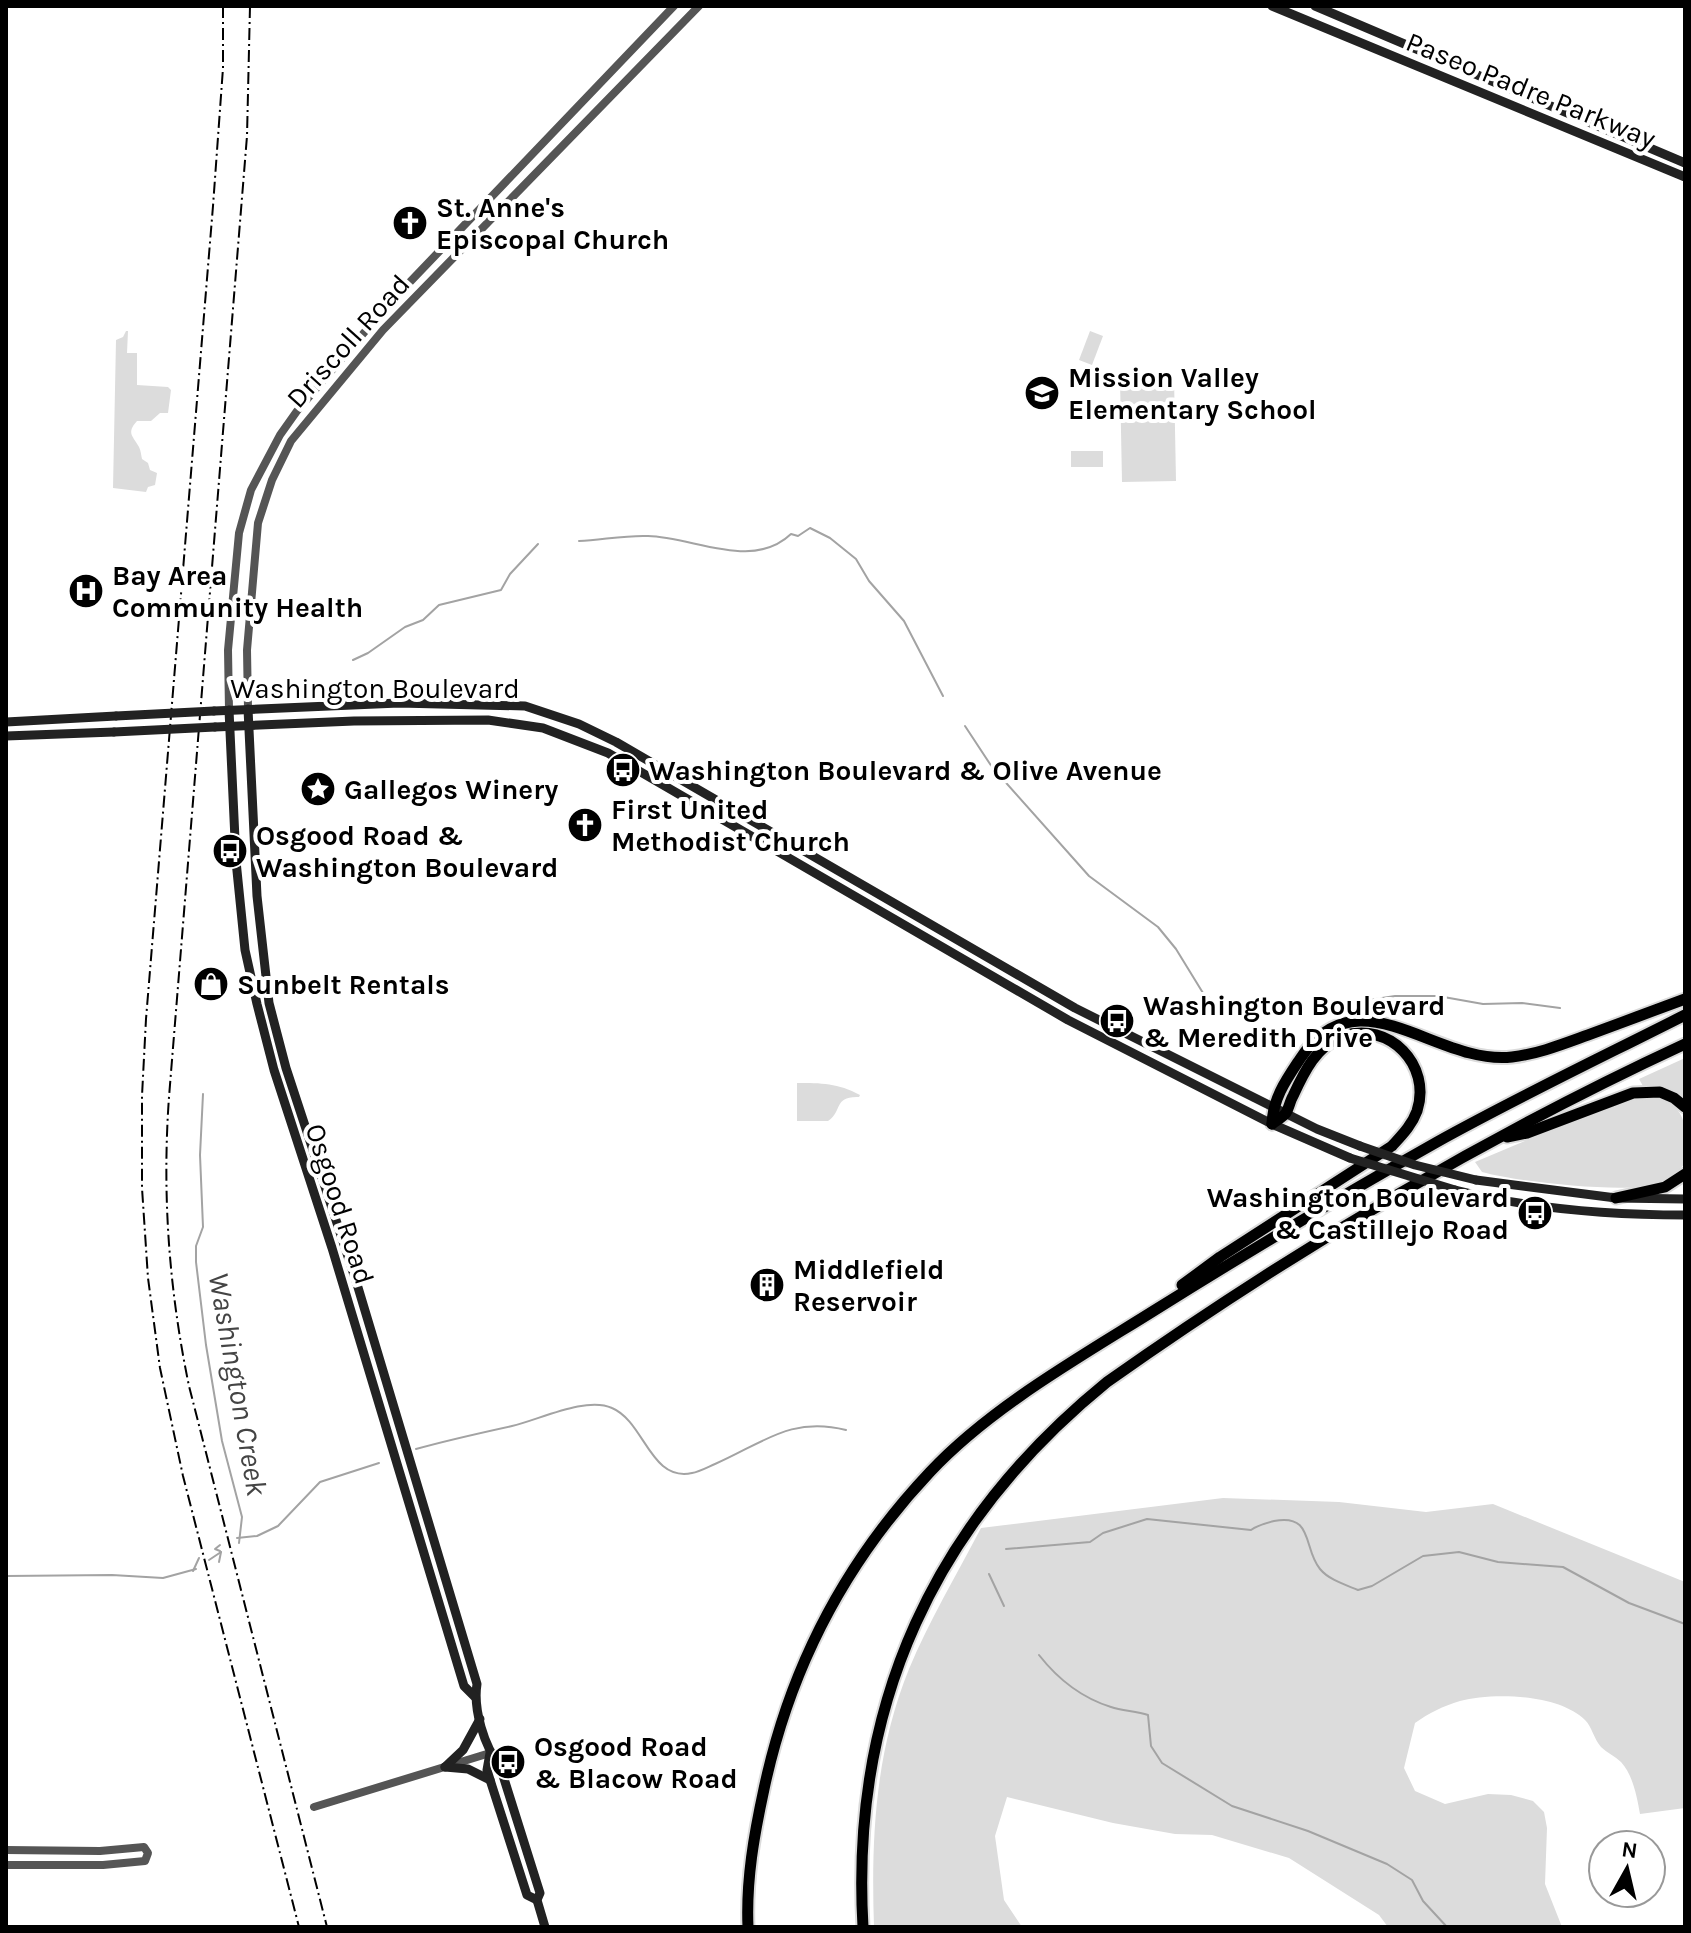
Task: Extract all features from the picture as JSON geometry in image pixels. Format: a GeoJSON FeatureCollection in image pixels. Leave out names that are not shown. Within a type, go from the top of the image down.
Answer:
{"type":"FeatureCollection","features":[{"type":"Feature","properties":{"kind":"highway"},"geometry":{"type":"LineString","coordinates":[[1272,1124],[1273,1107],[1283,1084],[1306,1049],[1329,1028],[1343,1022],[1358,1020],[1388,1024],[1456,1049],[1509,1058],[1557,1046],[1685,999]]}},
{"type":"Feature","properties":{"kind":"highway"},"geometry":{"type":"LineString","coordinates":[[748,1927],[751,1851],[772,1751],[798,1673],[833,1602],[894,1512],[933,1469],[982,1426],[1120,1332],[1254,1248],[1438,1141],[1685,1015]]}},
{"type":"Feature","properties":{"kind":"highway"},"geometry":{"type":"LineString","coordinates":[[1120,1332],[1220,1257],[1392,1146],[1412,1122],[1417,1110],[1420,1096],[1418,1074],[1407,1053],[1387,1038],[1358,1033],[1343,1036],[1316,1055],[1286,1114],[1272,1124]]}},
{"type":"Feature","properties":{"kind":"highway"},"geometry":{"type":"LineString","coordinates":[[863,1927],[861,1858],[865,1805],[889,1689],[920,1611],[942,1569],[999,1485],[1068,1413],[1146,1354],[1380,1203],[1490,1141],[1685,1044]]}},
{"type":"Feature","properties":{"kind":"highway"},"geometry":{"type":"LineString","coordinates":[[1490,1141],[1527,1133],[1633,1093],[1660,1092],[1685,1107]]}},
{"type":"Feature","properties":{"kind":"highway"},"geometry":{"type":"LineString","coordinates":[[1616,1198],[1665,1187],[1685,1174]]}},
{"type":"Feature","properties":{"kind":"main road","name":"Paseo Padre Parkway"},"geometry":{"type":"LineString","coordinates":[[1272,6],[1685,177]]}},
{"type":"Feature","properties":{"kind":"main road","name":"Paseo Padre Parkway"},"geometry":{"type":"LineString","coordinates":[[1315,6],[1685,163]]}},
{"type":"Feature","properties":{"kind":"main road","name":"Washington Boulevard"},"geometry":{"type":"LineString","coordinates":[[6,722],[399,703],[525,706],[555,714],[616,742],[1075,1008],[1286,1114],[1360,1146],[1415,1165],[1476,1180],[1616,1198],[1685,1199]]}},
{"type":"Feature","properties":{"kind":"main road","name":"Osgood Road"},"geometry":{"type":"LineString","coordinates":[[248,709],[258,905],[269,1003],[286,1068],[357,1284],[454,1604],[477,1684],[475,1697],[490,1753],[500,1766],[540,1893],[537,1900],[545,1927]]}},
{"type":"Feature","properties":{"kind":"main road","name":"Osgood Road"},"geometry":{"type":"LineString","coordinates":[[229,710],[236,861],[245,950],[274,1070],[464,1686],[475,1697]]}},
{"type":"Feature","properties":{"kind":"main road","name":"Washington Boulevard"},"geometry":{"type":"LineString","coordinates":[[6,736],[448,719],[527,724],[577,740],[616,758],[1068,1020],[1272,1124],[1350,1158],[1404,1177],[1529,1206],[1685,1215]]}},
{"type":"Feature","properties":{"kind":"main road"},"geometry":{"type":"LineString","coordinates":[[376,1394],[389,1394]]}},
{"type":"Feature","properties":{"kind":"main road"},"geometry":{"type":"LineString","coordinates":[[395,1455],[407,1451]]}},
{"type":"Feature","properties":{"kind":"main road"},"geometry":{"type":"LineString","coordinates":[[430,1569],[436,1572],[448,1601],[454,1604]]}},
{"type":"Feature","properties":{"kind":"main road"},"geometry":{"type":"LineString","coordinates":[[445,1767],[463,1750],[481,1718]]}},
{"type":"Feature","properties":{"kind":"main road","name":"Osgood Road"},"geometry":{"type":"LineString","coordinates":[[490,1753],[487,1770],[490,1780],[527,1895],[537,1900]]}},
{"type":"Feature","properties":{"kind":"main road"},"geometry":{"type":"LineString","coordinates":[[445,1767],[468,1769],[490,1780]]}},
{"type":"Feature","properties":{"kind":"street","name":"Driscoll Road"},"geometry":{"type":"LineString","coordinates":[[229,710],[228,650],[239,533],[251,490],[280,435],[388,304],[674,6]]}},
{"type":"Feature","properties":{"kind":"street","name":"Driscoll Road"},"geometry":{"type":"LineString","coordinates":[[248,709],[247,650],[258,523],[272,480],[291,441],[383,330],[699,6]]}},
{"type":"Feature","properties":{"kind":"street"},"geometry":{"type":"LineString","coordinates":[[314,1807],[490,1753]]}},
{"type":"Feature","properties":{"kind":"street"},"geometry":{"type":"LineString","coordinates":[[6,1850],[100,1851],[144,1847],[148,1853],[145,1861],[103,1865],[6,1865]]}},
{"type":"Feature","properties":{"kind":"shaded area"},"geometry":{"type":"Polygon","coordinates":[[[126,331],[127,353],[137,353],[137,385],[168,387],[171,390],[168,413],[160,413],[151,421],[137,421],[132,429],[142,459],[148,463],[150,470],[157,473],[155,485],[148,487],[146,492],[113,488],[116,340],[123,337],[126,331]]]}},
{"type":"Feature","properties":{"kind":"shaded area"},"geometry":{"type":"Polygon","coordinates":[[[1090,331],[1103,336],[1092,365],[1079,360],[1090,331]]]}},
{"type":"Feature","properties":{"kind":"shaded area"},"geometry":{"type":"Polygon","coordinates":[[[1174,378],[1176,481],[1122,482],[1120,379],[1174,378]]]}},
{"type":"Feature","properties":{"kind":"shaded area"},"geometry":{"type":"Polygon","coordinates":[[[1071,451],[1103,451],[1103,467],[1071,467],[1071,451]]]}},
{"type":"Feature","properties":{"kind":"shaded area"},"geometry":{"type":"Polygon","coordinates":[[[1685,1058],[1685,1100],[1666,1089],[1643,1086],[1639,1079],[1685,1058]]]}},
{"type":"Feature","properties":{"kind":"shaded area"},"geometry":{"type":"Polygon","coordinates":[[[797,1083],[829,1084],[860,1095],[845,1099],[828,1121],[797,1121],[797,1083]]]}},
{"type":"Feature","properties":{"kind":"shaded area"},"geometry":{"type":"Polygon","coordinates":[[[1661,1097],[1671,1103],[1682,1117],[1685,1163],[1660,1184],[1618,1188],[1543,1183],[1482,1172],[1475,1162],[1626,1098],[1661,1097]]]}},
{"type":"Feature","properties":{"kind":"shaded area"},"geometry":{"type":"Polygon","coordinates":[[[1223,1498],[1339,1502],[1426,1512],[1493,1504],[1685,1582],[1685,1808],[1640,1814],[1629,1773],[1619,1760],[1601,1747],[1585,1720],[1574,1711],[1525,1697],[1474,1698],[1442,1708],[1415,1723],[1404,1768],[1415,1791],[1445,1804],[1488,1794],[1511,1795],[1533,1801],[1544,1812],[1547,1828],[1545,1884],[1562,1927],[1388,1927],[1379,1915],[1289,1858],[1212,1835],[1175,1834],[1113,1823],[1007,1797],[995,1836],[1004,1900],[1022,1927],[874,1927],[875,1828],[889,1732],[917,1651],[981,1528],[1223,1498]]]}},
{"type":"Feature","properties":{"kind":"waterway","name":"Washington Creek"},"geometry":{"type":"LineString","coordinates":[[579,541],[648,536],[722,549],[759,550],[776,545],[791,534],[798,536],[810,528],[830,538],[856,559],[869,581],[904,621],[943,696]]}},
{"type":"Feature","properties":{"kind":"waterway","name":"Washington Creek"},"geometry":{"type":"LineString","coordinates":[[353,660],[405,627],[423,620],[439,605],[501,590],[510,574],[538,544]]}},
{"type":"Feature","properties":{"kind":"waterway","name":"Washington Creek"},"geometry":{"type":"LineString","coordinates":[[965,726],[992,767],[1089,876],[1158,927],[1176,949],[1203,993],[1225,1010],[1263,1029]]}},
{"type":"Feature","properties":{"kind":"waterway","name":"Washington Creek"},"geometry":{"type":"LineString","coordinates":[[1316,1015],[1343,1004],[1395,996],[1438,996],[1483,1004],[1522,1003],[1560,1008]]}},
{"type":"Feature","properties":{"kind":"waterway","name":"Washington Creek"},"geometry":{"type":"LineString","coordinates":[[203,1094],[200,1155],[203,1227],[196,1246],[196,1262],[222,1441],[242,1517],[239,1543]]}},
{"type":"Feature","properties":{"kind":"waterway"},"geometry":{"type":"LineString","coordinates":[[416,1449],[589,1405],[612,1408],[623,1415],[657,1460],[666,1469],[678,1473],[701,1471],[763,1440],[793,1429],[809,1426],[846,1430]]}},
{"type":"Feature","properties":{"kind":"waterway"},"geometry":{"type":"LineString","coordinates":[[237,1538],[257,1536],[278,1526],[320,1482],[379,1463]]}},
{"type":"Feature","properties":{"kind":"waterway"},"geometry":{"type":"LineString","coordinates":[[1006,1549],[1090,1542],[1103,1533],[1147,1519],[1251,1530],[1259,1525],[1287,1520],[1302,1527],[1315,1561],[1324,1573],[1358,1590],[1372,1586],[1423,1556],[1459,1552],[1498,1562],[1563,1567],[1629,1603],[1685,1624]]}},
{"type":"Feature","properties":{"kind":"waterway"},"geometry":{"type":"LineString","coordinates":[[220,1545],[215,1549],[220,1551]]}},
{"type":"Feature","properties":{"kind":"waterway"},"geometry":{"type":"LineString","coordinates":[[209,1560],[221,1552]]}},
{"type":"Feature","properties":{"kind":"waterway"},"geometry":{"type":"LineString","coordinates":[[219,1562],[221,1552]]}},
{"type":"Feature","properties":{"kind":"waterway"},"geometry":{"type":"LineString","coordinates":[[193,1571],[199,1558]]}},
{"type":"Feature","properties":{"kind":"waterway"},"geometry":{"type":"LineString","coordinates":[[6,1576],[163,1578],[196,1569]]}},
{"type":"Feature","properties":{"kind":"waterway"},"geometry":{"type":"LineString","coordinates":[[989,1574],[1004,1606]]}},
{"type":"Feature","properties":{"kind":"waterway"},"geometry":{"type":"LineString","coordinates":[[1039,1655],[1080,1693],[1115,1708],[1148,1715],[1151,1746],[1162,1763],[1232,1806],[1308,1831],[1387,1864],[1412,1880],[1423,1901],[1447,1927]]}},
{"type":"Feature","properties":{"kind":"railway"},"geometry":{"type":"LineString","coordinates":[[223,6],[223,68],[213,206],[146,1019],[142,1188],[148,1278],[160,1368],[183,1476],[299,1927]]}},
{"type":"Feature","properties":{"kind":"railway"},"geometry":{"type":"LineString","coordinates":[[250,6],[247,136],[169,1097],[167,1206],[176,1314],[189,1386],[327,1927]]}},
{"type":"Feature","properties":{"kind":"place","name":"St. Anne's Episcopal Church"},"geometry":{"type":"Point","coordinates":[410,223]}},
{"type":"Feature","properties":{"kind":"place","name":"Mission Valley Elementary School"},"geometry":{"type":"Point","coordinates":[1042,393]}},
{"type":"Feature","properties":{"kind":"place","name":"Bay Area Community Health"},"geometry":{"type":"Point","coordinates":[86,591]}},
{"type":"Feature","properties":{"kind":"place","name":"Washington Boulevard & Olive Avenue"},"geometry":{"type":"Point","coordinates":[623,770]}},
{"type":"Feature","properties":{"kind":"place","name":"Gallegos Winery"},"geometry":{"type":"Point","coordinates":[318,789]}},
{"type":"Feature","properties":{"kind":"place","name":"First United Methodist Church"},"geometry":{"type":"Point","coordinates":[585,825]}},
{"type":"Feature","properties":{"kind":"place","name":"Osgood Road & Washington Boulevard"},"geometry":{"type":"Point","coordinates":[230,851]}},
{"type":"Feature","properties":{"kind":"place","name":"Sunbelt Rentals"},"geometry":{"type":"Point","coordinates":[211,984]}},
{"type":"Feature","properties":{"kind":"place","name":"Washington Boulevard & Meredith Drive"},"geometry":{"type":"Point","coordinates":[1117,1021]}},
{"type":"Feature","properties":{"kind":"place","name":"Washington Boulevard & Castillejo Road"},"geometry":{"type":"Point","coordinates":[1535,1213]}},
{"type":"Feature","properties":{"kind":"place","name":"Middlefield Reservoir"},"geometry":{"type":"Point","coordinates":[767,1285]}},
{"type":"Feature","properties":{"kind":"place","name":"Osgood Road & Blacow Road"},"geometry":{"type":"Point","coordinates":[508,1762]}}]}
